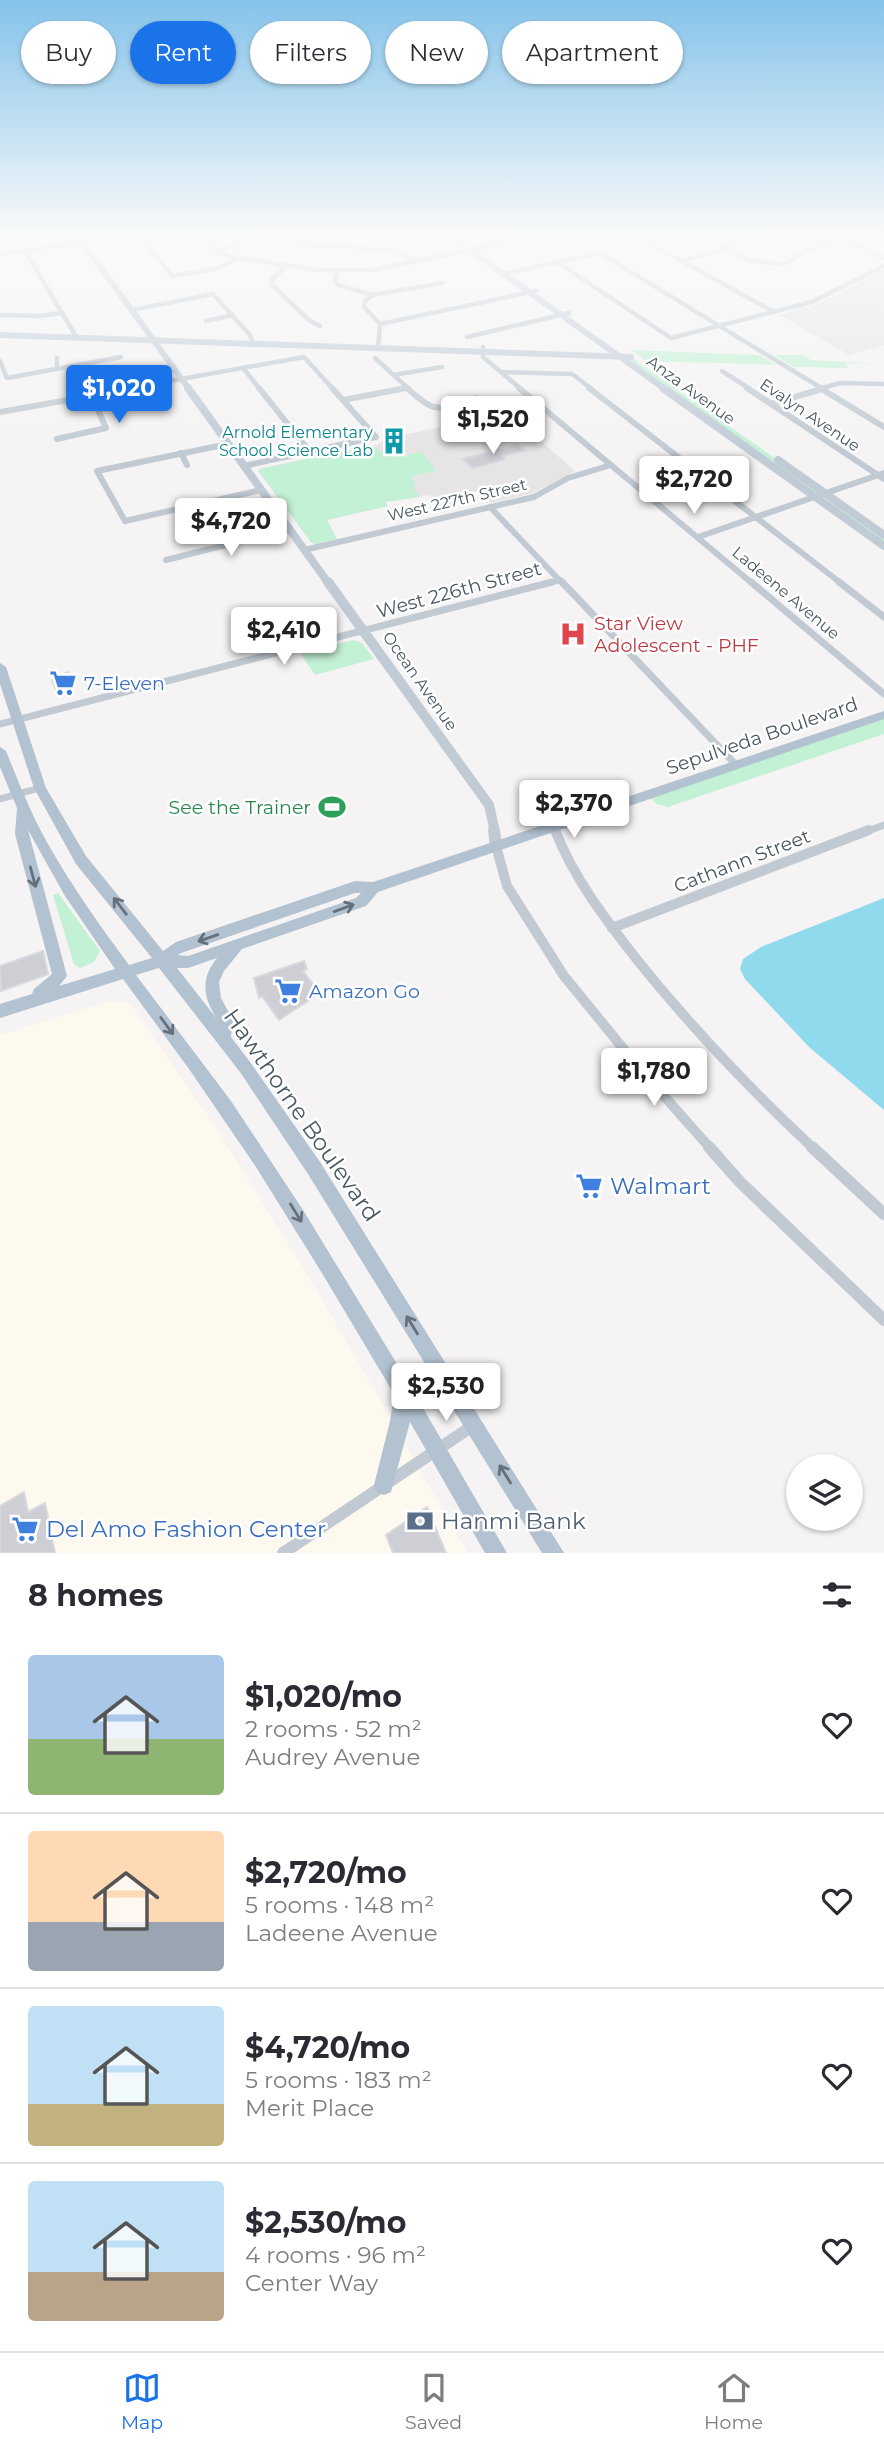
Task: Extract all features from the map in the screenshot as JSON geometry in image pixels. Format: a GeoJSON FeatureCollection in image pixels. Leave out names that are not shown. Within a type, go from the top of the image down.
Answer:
{"type":"FeatureCollection","features":[{"type":"Feature","properties":{"kind":"main road","name":"Anza Avenue"},"geometry":{"type":"LineString","coordinates":[[557,308],[884,546]]}},
{"type":"Feature","properties":{"kind":"main road","name":"Ocean Avenue"},"geometry":{"type":"LineString","coordinates":[[132,310],[489,805],[496,846]]}},
{"type":"Feature","properties":{"kind":"main road","name":"Anza Avenue"},"geometry":{"type":"LineString","coordinates":[[565,314],[612,351],[631,357],[884,535]]}},
{"type":"Feature","properties":{"kind":"main road"},"geometry":{"type":"LineString","coordinates":[[0,335],[622,354]]}},
{"type":"Feature","properties":{"kind":"main road"},"geometry":{"type":"LineString","coordinates":[[483,350],[612,351]]}},
{"type":"Feature","properties":{"kind":"main road","name":"Hawthorne Boulevard"},"geometry":{"type":"LineString","coordinates":[[0,667],[40,788],[81,860],[223,1038],[314,1168],[554,1553]]}},
{"type":"Feature","properties":{"kind":"main road","name":"Sepulveda Boulevard"},"geometry":{"type":"LineString","coordinates":[[161,961],[182,946],[355,887],[373,888],[884,715]]}},
{"type":"Feature","properties":{"kind":"main road"},"geometry":{"type":"LineString","coordinates":[[0,751],[22,810],[75,900],[225,1107],[295,1212],[497,1553]]}},
{"type":"Feature","properties":{"kind":"main road"},"geometry":{"type":"LineString","coordinates":[[22,810],[21,834],[60,976],[54,984],[31,1001]]}},
{"type":"Feature","properties":{"kind":"main road","name":"Sepulveda Boulevard"},"geometry":{"type":"LineString","coordinates":[[0,1011],[161,961],[188,962],[361,902],[373,888]]}},
{"type":"Feature","properties":{"kind":"main road"},"geometry":{"type":"LineString","coordinates":[[223,1038],[226,1020],[211,997],[211,979],[222,962],[241,944]]}},
{"type":"Feature","properties":{"kind":"main road"},"geometry":{"type":"LineString","coordinates":[[384,1485],[400,1421],[403,1393]]}},
{"type":"Feature","properties":{"kind":"street"},"geometry":{"type":"LineString","coordinates":[[59,308],[77,338]]}},
{"type":"Feature","properties":{"kind":"street"},"geometry":{"type":"LineString","coordinates":[[132,310],[140,308]]}},
{"type":"Feature","properties":{"kind":"street"},"geometry":{"type":"LineString","coordinates":[[227,308],[250,335],[253,343]]}},
{"type":"Feature","properties":{"kind":"street"},"geometry":{"type":"LineString","coordinates":[[297,308],[320,326]]}},
{"type":"Feature","properties":{"kind":"street"},"geometry":{"type":"LineString","coordinates":[[365,308],[380,324],[378,346]]}},
{"type":"Feature","properties":{"kind":"street"},"geometry":{"type":"LineString","coordinates":[[380,324],[452,308]]}},
{"type":"Feature","properties":{"kind":"street"},"geometry":{"type":"LineString","coordinates":[[627,308],[671,338],[787,308]]}},
{"type":"Feature","properties":{"kind":"street"},"geometry":{"type":"LineString","coordinates":[[690,308],[884,427]]}},
{"type":"Feature","properties":{"kind":"street"},"geometry":{"type":"LineString","coordinates":[[767,308],[774,312]]}},
{"type":"Feature","properties":{"kind":"street"},"geometry":{"type":"LineString","coordinates":[[0,315],[40,316],[62,313]]}},
{"type":"Feature","properties":{"kind":"street"},"geometry":{"type":"LineString","coordinates":[[467,337],[565,314]]}},
{"type":"Feature","properties":{"kind":"street"},"geometry":{"type":"LineString","coordinates":[[206,321],[233,315]]}},
{"type":"Feature","properties":{"kind":"street","name":"Ladeene Avenue"},"geometry":{"type":"LineString","coordinates":[[483,350],[483,357],[884,694]]}},
{"type":"Feature","properties":{"kind":"street"},"geometry":{"type":"LineString","coordinates":[[0,361],[7,378],[121,357]]}},
{"type":"Feature","properties":{"kind":"street"},"geometry":{"type":"LineString","coordinates":[[0,412],[304,357],[376,437],[244,466]]}},
{"type":"Feature","properties":{"kind":"street"},"geometry":{"type":"LineString","coordinates":[[57,358],[57,369]]}},
{"type":"Feature","properties":{"kind":"street"},"geometry":{"type":"LineString","coordinates":[[375,358],[426,407],[437,408],[476,398]]}},
{"type":"Feature","properties":{"kind":"street"},"geometry":{"type":"LineString","coordinates":[[57,439],[106,428],[78,366]]}},
{"type":"Feature","properties":{"kind":"street"},"geometry":{"type":"LineString","coordinates":[[393,375],[442,367]]}},
{"type":"Feature","properties":{"kind":"street"},"geometry":{"type":"LineString","coordinates":[[243,368],[310,452]]}},
{"type":"Feature","properties":{"kind":"street","name":"Evalyn Avenue"},"geometry":{"type":"LineString","coordinates":[[722,371],[882,476]]}},
{"type":"Feature","properties":{"kind":"street"},"geometry":{"type":"LineString","coordinates":[[501,372],[572,374],[884,617]]}},
{"type":"Feature","properties":{"kind":"street"},"geometry":{"type":"LineString","coordinates":[[771,404],[840,383],[884,384]]}},
{"type":"Feature","properties":{"kind":"street"},"geometry":{"type":"LineString","coordinates":[[343,400],[407,387]]}},
{"type":"Feature","properties":{"kind":"street"},"geometry":{"type":"LineString","coordinates":[[228,444],[97,471],[125,521],[261,490]]}},
{"type":"Feature","properties":{"kind":"street"},"geometry":{"type":"LineString","coordinates":[[181,453],[187,465]]}},
{"type":"Feature","properties":{"kind":"street","name":"West 227th Street"},"geometry":{"type":"LineString","coordinates":[[304,550],[534,497],[568,478],[611,465]]}},
{"type":"Feature","properties":{"kind":"street"},"geometry":{"type":"LineString","coordinates":[[698,537],[882,476]]}},
{"type":"Feature","properties":{"kind":"street"},"geometry":{"type":"LineString","coordinates":[[490,507],[736,765]]}},
{"type":"Feature","properties":{"kind":"street"},"geometry":{"type":"LineString","coordinates":[[166,560],[289,529]]}},
{"type":"Feature","properties":{"kind":"street","name":"West 226th Street"},"geometry":{"type":"LineString","coordinates":[[0,724],[560,580]]}},
{"type":"Feature","properties":{"kind":"street"},"geometry":{"type":"LineString","coordinates":[[0,799],[40,788]]}},
{"type":"Feature","properties":{"kind":"street","name":"Cathann Street"},"geometry":{"type":"LineString","coordinates":[[612,928],[884,825]]}},
{"type":"Feature","properties":{"kind":"street"},"geometry":{"type":"LineString","coordinates":[[554,827],[568,864],[656,985],[766,1104],[884,1214]]}},
{"type":"Feature","properties":{"kind":"street"},"geometry":{"type":"LineString","coordinates":[[496,846],[507,886],[564,976],[640,1069],[740,1182],[884,1320]]}},
{"type":"Feature","properties":{"kind":"street"},"geometry":{"type":"LineString","coordinates":[[283,1553],[474,1425]]}},
{"type":"Feature","properties":{"kind":"shaded area"},"geometry":{"type":"Polygon","coordinates":[[[802,308],[884,308],[884,345],[849,355],[779,315],[802,308]]]}},
{"type":"Feature","properties":{"kind":"shaded area"},"geometry":{"type":"Polygon","coordinates":[[[509,413],[575,471],[533,493],[491,503],[481,490],[435,501],[431,495],[385,502],[388,506],[327,520],[337,539],[315,544],[258,471],[261,468],[377,445],[388,438],[509,413]]]}},
{"type":"Feature","properties":{"kind":"shaded area","name":"Del Amo Fashion Center"},"geometry":{"type":"Polygon","coordinates":[[[109,1001],[126,1002],[132,1006],[218,1131],[316,1289],[468,1553],[0,1553],[0,1035],[109,1001]]]}},
{"type":"Feature","properties":{"kind":"green space"},"geometry":{"type":"Polygon","coordinates":[[[631,350],[759,355],[777,365],[646,361],[631,350]]]}},
{"type":"Feature","properties":{"kind":"green space"},"geometry":{"type":"Polygon","coordinates":[[[774,355],[803,355],[811,360],[884,364],[846,363],[848,368],[793,367],[774,355]]]}},
{"type":"Feature","properties":{"kind":"green space"},"geometry":{"type":"Polygon","coordinates":[[[620,357],[631,357],[884,535],[884,546],[620,357]]]}},
{"type":"Feature","properties":{"kind":"green space"},"geometry":{"type":"Polygon","coordinates":[[[377,448],[381,453],[393,450],[398,457],[422,452],[436,471],[411,476],[416,484],[412,486],[420,497],[385,502],[388,506],[327,520],[337,539],[315,544],[258,470],[322,455],[377,448]]]}},
{"type":"Feature","properties":{"kind":"green space"},"geometry":{"type":"Polygon","coordinates":[[[353,640],[362,643],[374,659],[315,675],[301,654],[353,640]]]}},
{"type":"Feature","properties":{"kind":"green space"},"geometry":{"type":"Polygon","coordinates":[[[884,715],[884,734],[668,807],[657,804],[647,795],[884,715]]]}},
{"type":"Feature","properties":{"kind":"green space"},"geometry":{"type":"Polygon","coordinates":[[[58,893],[100,951],[94,962],[80,968],[74,964],[53,895],[58,893]]]}},
{"type":"Feature","properties":{"kind":"water"},"geometry":{"type":"Polygon","coordinates":[[[884,898],[884,1110],[809,1047],[745,979],[740,969],[743,959],[761,947],[884,898]]]}},
{"type":"Feature","properties":{"kind":"building"},"geometry":{"type":"Polygon","coordinates":[[[518,444],[525,451],[502,456],[505,459],[485,465],[472,468],[463,459],[518,444]]]}},
{"type":"Feature","properties":{"kind":"building","name":"7-Eleven"},"geometry":{"type":"Polygon","coordinates":[[[68,672],[74,687],[57,693],[52,680],[68,672]]]}},
{"type":"Feature","properties":{"kind":"building"},"geometry":{"type":"Polygon","coordinates":[[[43,951],[48,974],[1,991],[0,966],[43,951]]]}},
{"type":"Feature","properties":{"kind":"building","name":"Amazon Go"},"geometry":{"type":"Polygon","coordinates":[[[304,961],[307,969],[303,971],[320,993],[279,1020],[262,996],[259,998],[254,978],[304,961]]]}},
{"type":"Feature","properties":{"kind":"building","name":"Del Amo Fashion Center"},"geometry":{"type":"Polygon","coordinates":[[[24,1492],[28,1512],[45,1503],[55,1553],[0,1553],[0,1506],[24,1492]]]}},
{"type":"Feature","properties":{"kind":"building","name":"Hanmi Bank"},"geometry":{"type":"Polygon","coordinates":[[[427,1507],[446,1553],[393,1553],[386,1535],[427,1507]]]}},
{"type":"Feature","properties":{"kind":"place","name":"Arnold Elementary School Science Lab"},"geometry":{"type":"Point","coordinates":[394,441]}},
{"type":"Feature","properties":{"kind":"place","name":"Star View Adolescent - PHF"},"geometry":{"type":"Point","coordinates":[573,634]}},
{"type":"Feature","properties":{"kind":"place","name":"7-Eleven"},"geometry":{"type":"Point","coordinates":[63,683]}},
{"type":"Feature","properties":{"kind":"place","name":"See the Trainer"},"geometry":{"type":"Point","coordinates":[332,807]}},
{"type":"Feature","properties":{"kind":"place","name":"Amazon Go"},"geometry":{"type":"Point","coordinates":[288,991]}},
{"type":"Feature","properties":{"kind":"place","name":"Walmart"},"geometry":{"type":"Point","coordinates":[589,1186]}},
{"type":"Feature","properties":{"kind":"place","name":"Hanmi Bank"},"geometry":{"type":"Point","coordinates":[420,1521]}},
{"type":"Feature","properties":{"kind":"place","name":"Del Amo Fashion Center"},"geometry":{"type":"Point","coordinates":[25,1529]}}]}
